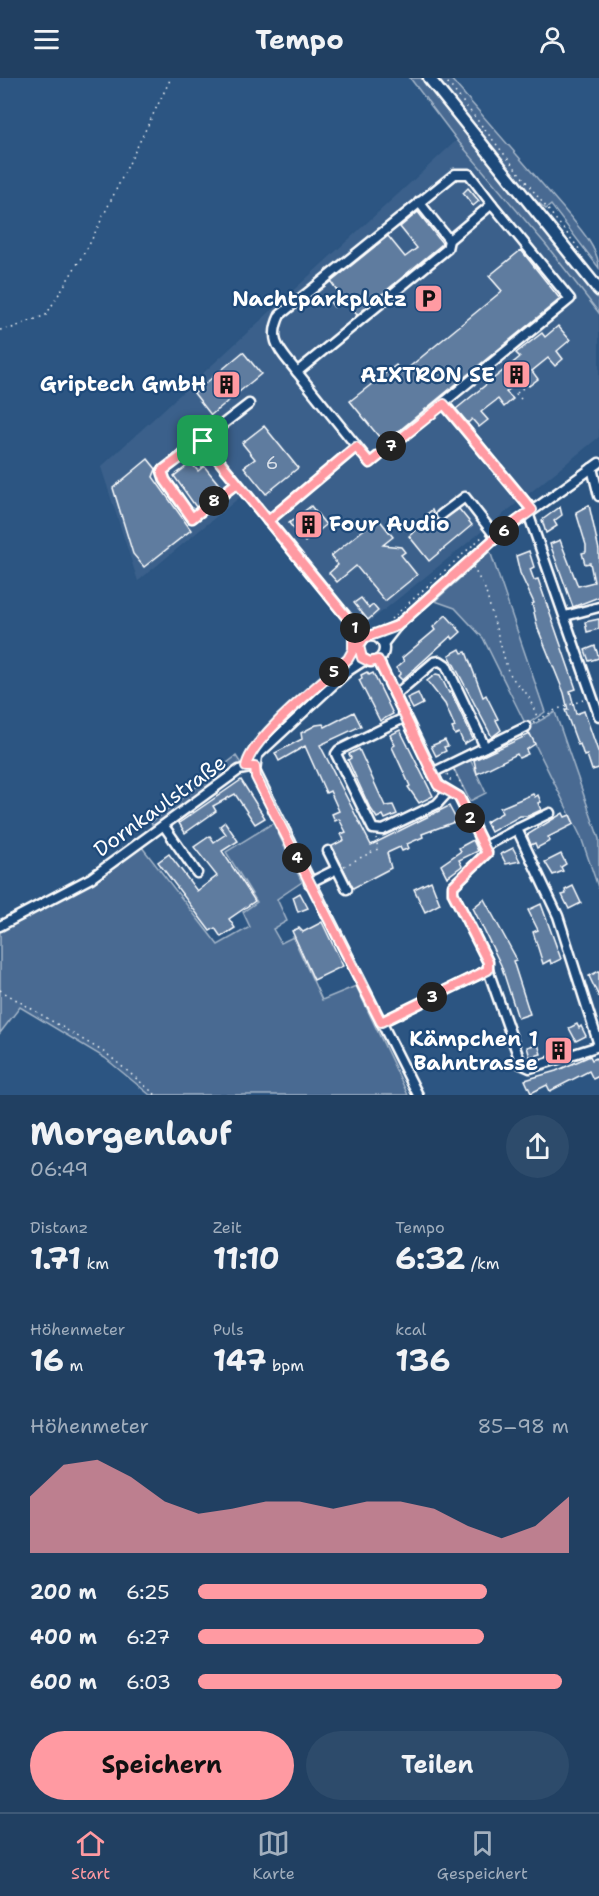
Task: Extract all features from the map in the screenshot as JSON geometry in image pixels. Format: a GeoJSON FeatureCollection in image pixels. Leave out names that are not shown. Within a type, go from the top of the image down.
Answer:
{"type":"FeatureCollection","features":[{"type":"Feature","properties":{"kind":"main road"},"geometry":{"type":"LineString","coordinates":[[429,78],[599,290]]}},
{"type":"Feature","properties":{"kind":"street"},"geometry":{"type":"LineString","coordinates":[[454,174],[469,174],[492,204],[570,299],[370,463],[275,343],[274,328],[280,315],[454,174]]}},
{"type":"Feature","properties":{"kind":"street"},"geometry":{"type":"LineString","coordinates":[[419,202],[449,240]]}},
{"type":"Feature","properties":{"kind":"street"},"geometry":{"type":"LineString","coordinates":[[297,372],[447,249],[449,240],[492,204]]}},
{"type":"Feature","properties":{"kind":"street"},"geometry":{"type":"LineString","coordinates":[[237,483],[192,518],[165,480],[162,471],[249,404]]}},
{"type":"Feature","properties":{"kind":"street"},"geometry":{"type":"LineString","coordinates":[[444,404],[530,511],[599,716]]}},
{"type":"Feature","properties":{"kind":"street"},"geometry":{"type":"LineString","coordinates":[[201,439],[368,637],[383,645]]}},
{"type":"Feature","properties":{"kind":"street"},"geometry":{"type":"LineString","coordinates":[[268,521],[356,447]]}},
{"type":"Feature","properties":{"kind":"street"},"geometry":{"type":"LineString","coordinates":[[378,660],[365,660],[358,651],[368,637],[394,622],[530,511],[596,466],[599,496]]}},
{"type":"Feature","properties":{"kind":"street"},"geometry":{"type":"LineString","coordinates":[[441,515],[465,497],[496,537]]}},
{"type":"Feature","properties":{"kind":"street"},"geometry":{"type":"LineString","coordinates":[[565,616],[599,607]]}},
{"type":"Feature","properties":{"kind":"street"},"geometry":{"type":"LineString","coordinates":[[378,660],[383,653],[383,645],[394,622]]}},
{"type":"Feature","properties":{"kind":"street","name":"Dornkaulstraße"},"geometry":{"type":"LineString","coordinates":[[348,671],[358,651]]}},
{"type":"Feature","properties":{"kind":"street","name":"Dornkaulstraße"},"geometry":{"type":"LineString","coordinates":[[0,926],[91,878],[239,770],[255,767],[262,750],[348,671],[365,660]]}},
{"type":"Feature","properties":{"kind":"street"},"geometry":{"type":"LineString","coordinates":[[378,660],[438,785],[451,788],[459,797],[487,853],[453,886],[453,893],[488,962],[488,970],[521,1064],[530,1068],[599,1045],[558,916],[517,829]]}},
{"type":"Feature","properties":{"kind":"street"},"geometry":{"type":"LineString","coordinates":[[395,695],[434,662],[440,661],[446,665],[485,747]]}},
{"type":"Feature","properties":{"kind":"street"},"geometry":{"type":"LineString","coordinates":[[404,718],[339,750],[336,754],[373,829],[383,830],[437,804],[451,788]]}},
{"type":"Feature","properties":{"kind":"street"},"geometry":{"type":"LineString","coordinates":[[432,773],[526,727]]}},
{"type":"Feature","properties":{"kind":"street"},"geometry":{"type":"LineString","coordinates":[[255,767],[256,777],[418,1095]]}},
{"type":"Feature","properties":{"kind":"street"},"geometry":{"type":"LineString","coordinates":[[484,847],[550,813]]}},
{"type":"Feature","properties":{"kind":"street"},"geometry":{"type":"LineString","coordinates":[[164,826],[197,873]]}},
{"type":"Feature","properties":{"kind":"street"},"geometry":{"type":"LineString","coordinates":[[328,851],[347,889]]}},
{"type":"Feature","properties":{"kind":"street"},"geometry":{"type":"LineString","coordinates":[[309,883],[337,869]]}},
{"type":"Feature","properties":{"kind":"street"},"geometry":{"type":"LineString","coordinates":[[381,1022],[488,970]]}},
{"type":"Feature","properties":{"kind":"path"},"geometry":{"type":"LineString","coordinates":[[0,330],[12,328],[46,315],[89,245],[171,78]]}},
{"type":"Feature","properties":{"kind":"path"},"geometry":{"type":"LineString","coordinates":[[444,78],[581,251]]}},
{"type":"Feature","properties":{"kind":"path"},"geometry":{"type":"LineString","coordinates":[[511,398],[528,384]]}},
{"type":"Feature","properties":{"kind":"path"},"geometry":{"type":"LineString","coordinates":[[516,394],[524,402]]}},
{"type":"Feature","properties":{"kind":"path"},"geometry":{"type":"LineString","coordinates":[[469,562],[485,589],[508,671],[530,699],[538,719],[595,699]]}},
{"type":"Feature","properties":{"kind":"path"},"geometry":{"type":"LineString","coordinates":[[394,622],[400,611]]}},
{"type":"Feature","properties":{"kind":"path"},"geometry":{"type":"LineString","coordinates":[[254,747],[323,682]]}},
{"type":"Feature","properties":{"kind":"path"},"geometry":{"type":"LineString","coordinates":[[447,766],[456,773],[463,789]]}},
{"type":"Feature","properties":{"kind":"path"},"geometry":{"type":"LineString","coordinates":[[447,766],[451,788]]}},
{"type":"Feature","properties":{"kind":"path"},"geometry":{"type":"LineString","coordinates":[[449,777],[456,773]]}},
{"type":"Feature","properties":{"kind":"path"},"geometry":{"type":"LineString","coordinates":[[337,869],[378,849],[373,829]]}},
{"type":"Feature","properties":{"kind":"path"},"geometry":{"type":"LineString","coordinates":[[0,990],[107,1054],[156,1095]]}},
{"type":"Feature","properties":{"kind":"shaded area"},"geometry":{"type":"Polygon","coordinates":[[[410,78],[421,78],[593,292],[599,300],[599,313],[547,246],[457,140],[410,78]]]}},
{"type":"Feature","properties":{"kind":"shaded area"},"geometry":{"type":"Polygon","coordinates":[[[437,78],[450,78],[563,208],[591,244],[599,268],[551,205],[546,209],[534,199],[437,78]]]}},
{"type":"Feature","properties":{"kind":"shaded area"},"geometry":{"type":"Polygon","coordinates":[[[457,140],[547,246],[599,313],[599,437],[353,635],[240,497],[138,581],[101,467],[457,140]]]}},
{"type":"Feature","properties":{"kind":"shaded area"},"geometry":{"type":"Polygon","coordinates":[[[490,551],[545,712],[526,725],[483,638],[455,608],[435,601],[490,551]]]}},
{"type":"Feature","properties":{"kind":"shaded area"},"geometry":{"type":"Polygon","coordinates":[[[555,712],[599,839],[599,890],[581,837],[527,728],[555,712]]]}},
{"type":"Feature","properties":{"kind":"shaded area"},"geometry":{"type":"Polygon","coordinates":[[[236,756],[242,765],[154,829],[151,822],[236,756]]]}},
{"type":"Feature","properties":{"kind":"shaded area"},"geometry":{"type":"Polygon","coordinates":[[[469,757],[486,793],[470,801],[452,765],[469,757]]]}},
{"type":"Feature","properties":{"kind":"shaded area"},"geometry":{"type":"Polygon","coordinates":[[[273,823],[302,882],[277,899],[287,921],[273,929],[281,943],[293,937],[322,1000],[356,986],[408,1095],[150,1095],[105,1058],[20,1007],[0,1033],[0,922],[98,870],[138,842],[218,945],[250,927],[243,912],[257,902],[226,852],[273,823]]]}},
{"type":"Feature","properties":{"kind":"building"},"geometry":{"type":"Polygon","coordinates":[[[468,188],[479,201],[473,206],[463,193],[468,188]]]}},
{"type":"Feature","properties":{"kind":"building"},"geometry":{"type":"Polygon","coordinates":[[[418,212],[442,243],[441,245],[357,315],[344,299],[334,307],[329,301],[339,293],[331,282],[388,236],[405,257],[417,248],[400,227],[418,212]]]}},
{"type":"Feature","properties":{"kind":"building"},"geometry":{"type":"Polygon","coordinates":[[[521,250],[560,299],[384,443],[350,401],[396,365],[402,373],[502,291],[489,276],[521,250]]]}},
{"type":"Feature","properties":{"kind":"building","name":"AIXTRON SE"},"geometry":{"type":"Polygon","coordinates":[[[558,326],[570,340],[557,351],[563,359],[555,366],[548,358],[532,371],[538,379],[529,386],[523,378],[506,392],[513,399],[504,407],[498,399],[481,412],[488,420],[479,427],[472,419],[468,423],[456,409],[520,357],[516,353],[542,333],[545,337],[558,326]]]}},
{"type":"Feature","properties":{"kind":"building","name":"Griptech GmbH"},"geometry":{"type":"Polygon","coordinates":[[[243,352],[261,374],[211,415],[194,393],[243,352]]]}},
{"type":"Feature","properties":{"kind":"building"},"geometry":{"type":"Polygon","coordinates":[[[264,426],[298,468],[266,494],[244,467],[255,459],[242,443],[264,426]]]}},
{"type":"Feature","properties":{"kind":"building"},"geometry":{"type":"Polygon","coordinates":[[[148,459],[156,469],[153,477],[191,530],[144,567],[133,554],[113,488],[148,459]]]}},
{"type":"Feature","properties":{"kind":"building"},"geometry":{"type":"Polygon","coordinates":[[[191,463],[198,471],[204,466],[221,487],[196,507],[174,476],[191,463]]]}},
{"type":"Feature","properties":{"kind":"building"},"geometry":{"type":"Polygon","coordinates":[[[589,505],[599,550],[599,597],[573,607],[550,544],[560,540],[578,586],[594,582],[590,563],[585,564],[582,553],[586,552],[586,545],[576,512],[589,505]]]}},
{"type":"Feature","properties":{"kind":"building","name":"Four Audio"},"geometry":{"type":"Polygon","coordinates":[[[311,506],[326,525],[305,542],[289,523],[311,506]]]}},
{"type":"Feature","properties":{"kind":"building"},"geometry":{"type":"Polygon","coordinates":[[[560,507],[562,515],[554,521],[557,526],[546,533],[542,520],[560,507]]]}},
{"type":"Feature","properties":{"kind":"building"},"geometry":{"type":"Polygon","coordinates":[[[459,509],[472,525],[429,561],[409,536],[430,519],[427,514],[432,510],[436,519],[441,521],[459,509]]]}},
{"type":"Feature","properties":{"kind":"building"},"geometry":{"type":"Polygon","coordinates":[[[378,518],[393,537],[383,545],[401,547],[405,552],[401,555],[417,575],[385,601],[356,566],[337,582],[329,573],[338,565],[331,556],[378,518]]]}},
{"type":"Feature","properties":{"kind":"building"},"geometry":{"type":"Polygon","coordinates":[[[529,551],[534,567],[530,569],[534,580],[538,579],[576,689],[570,691],[576,714],[584,711],[599,754],[599,768],[592,770],[587,755],[584,756],[580,744],[578,745],[565,710],[568,710],[564,693],[538,629],[532,604],[534,603],[520,573],[516,556],[529,551]]]}},
{"type":"Feature","properties":{"kind":"building"},"geometry":{"type":"Polygon","coordinates":[[[361,598],[369,608],[373,605],[378,611],[368,620],[354,603],[361,598]]]}},
{"type":"Feature","properties":{"kind":"building"},"geometry":{"type":"Polygon","coordinates":[[[446,615],[461,632],[453,639],[451,636],[402,680],[398,676],[401,673],[396,668],[404,661],[402,658],[435,630],[433,627],[446,615]]]}},
{"type":"Feature","properties":{"kind":"building"},"geometry":{"type":"Polygon","coordinates":[[[599,619],[599,629],[587,632],[585,622],[599,619]]]}},
{"type":"Feature","properties":{"kind":"building"},"geometry":{"type":"Polygon","coordinates":[[[595,646],[599,658],[589,661],[585,650],[595,646]]]}},
{"type":"Feature","properties":{"kind":"building"},"geometry":{"type":"Polygon","coordinates":[[[460,649],[462,653],[466,652],[483,697],[486,695],[498,719],[496,720],[501,730],[492,737],[449,655],[460,649]]]}},
{"type":"Feature","properties":{"kind":"building"},"geometry":{"type":"Polygon","coordinates":[[[367,672],[369,675],[373,673],[393,714],[380,721],[359,680],[362,678],[361,675],[367,672]]]}},
{"type":"Feature","properties":{"kind":"building"},"geometry":{"type":"Polygon","coordinates":[[[436,674],[440,675],[449,693],[451,692],[473,739],[464,744],[459,733],[455,735],[452,728],[455,727],[445,704],[427,681],[436,674]]]}},
{"type":"Feature","properties":{"kind":"building"},"geometry":{"type":"Polygon","coordinates":[[[418,693],[423,704],[413,709],[407,698],[418,693]]]}},
{"type":"Feature","properties":{"kind":"building"},"geometry":{"type":"Polygon","coordinates":[[[354,712],[361,726],[320,745],[371,845],[449,806],[457,821],[422,834],[423,837],[407,844],[409,848],[402,851],[400,847],[387,853],[391,868],[353,888],[332,846],[344,840],[341,834],[346,832],[339,819],[335,821],[332,814],[339,811],[330,791],[326,793],[305,746],[279,761],[275,753],[302,739],[301,733],[316,725],[323,724],[325,727],[354,712]]]}},
{"type":"Feature","properties":{"kind":"building"},"geometry":{"type":"Polygon","coordinates":[[[400,730],[433,796],[419,803],[408,787],[410,786],[392,747],[395,745],[390,735],[400,730]]]}},
{"type":"Feature","properties":{"kind":"building"},"geometry":{"type":"Polygon","coordinates":[[[530,734],[535,744],[526,750],[528,754],[519,758],[517,754],[477,774],[474,760],[530,734]]]}},
{"type":"Feature","properties":{"kind":"building"},"geometry":{"type":"Polygon","coordinates":[[[445,740],[448,746],[444,747],[446,751],[436,756],[431,746],[445,740]]]}},
{"type":"Feature","properties":{"kind":"building"},"geometry":{"type":"Polygon","coordinates":[[[359,749],[385,806],[393,805],[397,814],[385,819],[383,815],[377,818],[369,806],[348,760],[351,758],[349,754],[359,749]]]}},
{"type":"Feature","properties":{"kind":"building"},"geometry":{"type":"Polygon","coordinates":[[[241,780],[265,818],[255,824],[235,794],[213,806],[216,811],[185,833],[179,823],[241,780]]]}},
{"type":"Feature","properties":{"kind":"building"},"geometry":{"type":"Polygon","coordinates":[[[533,794],[535,797],[538,795],[541,810],[528,816],[520,816],[491,832],[486,822],[502,813],[500,808],[533,794]]]}},
{"type":"Feature","properties":{"kind":"building"},"geometry":{"type":"Polygon","coordinates":[[[563,813],[565,817],[570,815],[574,824],[548,837],[550,841],[537,848],[535,843],[531,845],[527,835],[563,813]]]}},
{"type":"Feature","properties":{"kind":"building"},"geometry":{"type":"Polygon","coordinates":[[[225,822],[238,841],[222,851],[255,901],[229,919],[235,928],[221,937],[215,928],[210,931],[158,862],[169,854],[197,891],[217,876],[194,847],[210,836],[214,842],[226,834],[220,826],[225,822]]]}},
{"type":"Feature","properties":{"kind":"building"},"geometry":{"type":"Polygon","coordinates":[[[473,840],[478,851],[459,860],[462,866],[447,877],[441,865],[461,851],[459,848],[473,840]]]}},
{"type":"Feature","properties":{"kind":"building"},"geometry":{"type":"Polygon","coordinates":[[[513,848],[520,861],[506,864],[501,854],[513,848]]]}},
{"type":"Feature","properties":{"kind":"building"},"geometry":{"type":"Polygon","coordinates":[[[561,854],[566,864],[561,867],[563,871],[553,875],[545,862],[561,854]]]}},
{"type":"Feature","properties":{"kind":"building"},"geometry":{"type":"Polygon","coordinates":[[[431,881],[440,904],[425,912],[414,889],[431,881]]]}},
{"type":"Feature","properties":{"kind":"building"},"geometry":{"type":"Polygon","coordinates":[[[573,886],[581,903],[569,909],[562,895],[566,894],[565,890],[573,886]]]}},
{"type":"Feature","properties":{"kind":"building"},"geometry":{"type":"Polygon","coordinates":[[[300,893],[308,908],[298,912],[293,897],[300,893]]]}},
{"type":"Feature","properties":{"kind":"building"},"geometry":{"type":"Polygon","coordinates":[[[484,899],[515,956],[516,960],[513,961],[530,1014],[518,1018],[501,965],[473,908],[484,899]]]}},
{"type":"Feature","properties":{"kind":"building"},"geometry":{"type":"Polygon","coordinates":[[[541,904],[561,959],[551,964],[550,960],[543,964],[533,932],[538,930],[528,910],[541,904]]]}},
{"type":"Feature","properties":{"kind":"building"},"geometry":{"type":"Polygon","coordinates":[[[322,922],[343,966],[314,980],[292,931],[299,928],[303,932],[322,922]]]}},
{"type":"Feature","properties":{"kind":"building"},"geometry":{"type":"Polygon","coordinates":[[[599,971],[599,997],[589,976],[599,971]]]}},
{"type":"Feature","properties":{"kind":"building"},"geometry":{"type":"Polygon","coordinates":[[[577,1024],[579,1028],[581,1026],[586,1036],[576,1041],[569,1028],[577,1024]]]}},
{"type":"Feature","properties":{"kind":"building"},"geometry":{"type":"Polygon","coordinates":[[[538,1044],[541,1054],[530,1057],[527,1047],[538,1044]]]}},
{"type":"Feature","properties":{"kind":"building"},"geometry":{"type":"Polygon","coordinates":[[[590,1056],[592,1060],[596,1058],[599,1064],[599,1076],[593,1079],[589,1071],[550,1091],[547,1085],[531,1093],[525,1080],[556,1071],[590,1056]]]}},
{"type":"Feature","properties":{"kind":"place","name":"Nachtparkplatz"},"geometry":{"type":"Point","coordinates":[428,299]}},
{"type":"Feature","properties":{"kind":"place","name":"AIXTRON SE"},"geometry":{"type":"Point","coordinates":[516,375]}},
{"type":"Feature","properties":{"kind":"place","name":"Griptech GmbH"},"geometry":{"type":"Point","coordinates":[227,384]}},
{"type":"Feature","properties":{"kind":"place","name":"Four Audio"},"geometry":{"type":"Point","coordinates":[308,524]}},
{"type":"Feature","properties":{"kind":"place","name":"Kämpchen 1 Bahntrasse"},"geometry":{"type":"Point","coordinates":[559,1051]}},
{"type":"Feature","properties":{"kind":"route"},"geometry":{"type":"LineString","coordinates":[[203,441],[162,471],[165,480],[192,518],[237,483],[268,521],[356,447],[370,463],[444,404],[532,510],[501,533],[397,626],[364,638],[357,630],[353,633],[353,650],[348,659],[258,741],[247,761],[246,767],[255,767],[256,777],[381,1022],[488,970],[488,962],[453,893],[453,886],[487,853],[459,797],[438,785],[404,718],[384,668],[378,660],[370,662],[360,655],[359,646],[364,638],[357,630],[268,521],[203,441]]}}]}
